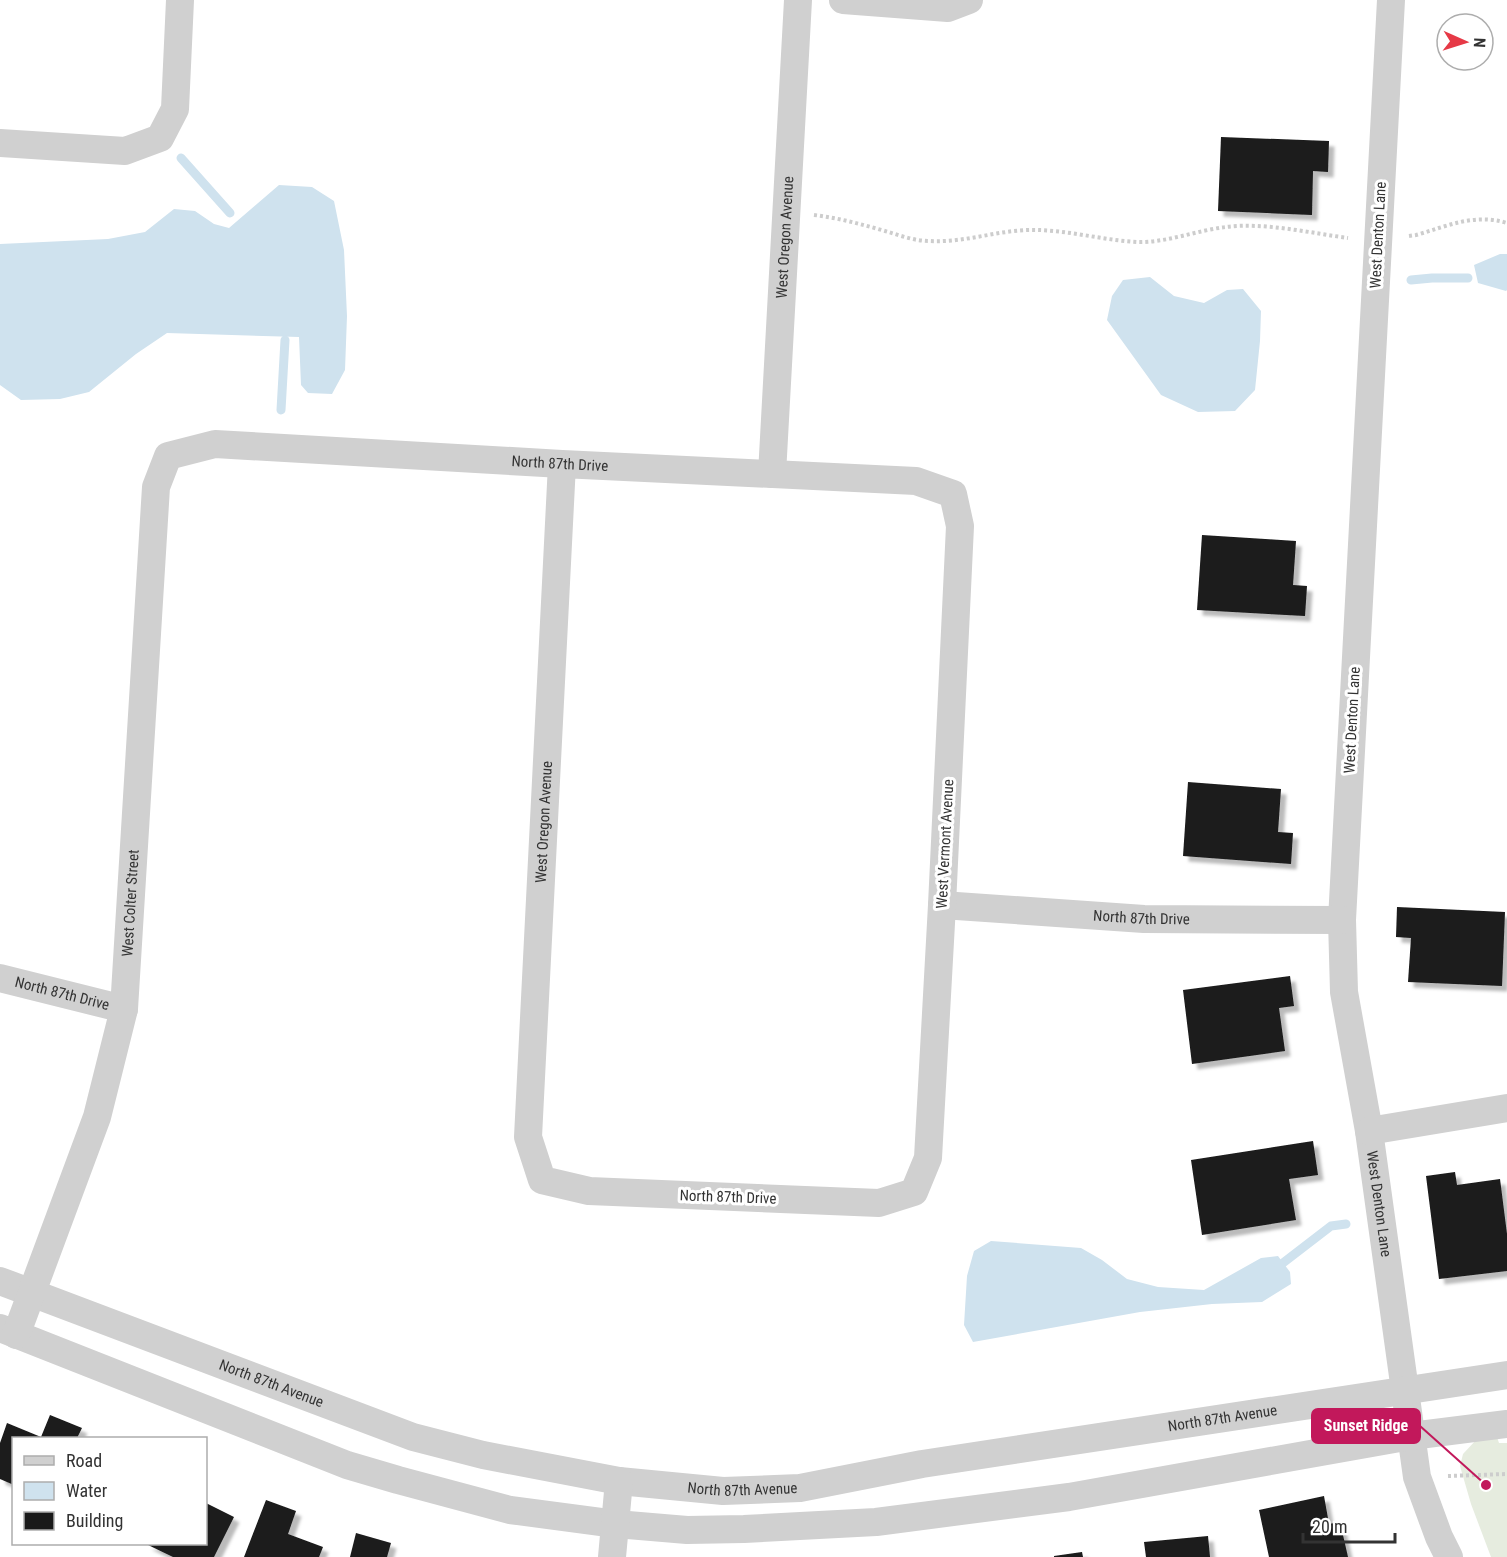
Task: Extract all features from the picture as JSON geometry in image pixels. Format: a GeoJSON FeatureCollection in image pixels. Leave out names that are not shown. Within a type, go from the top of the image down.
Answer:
{"type":"FeatureCollection","features":[{"type":"Feature","properties":{"kind":"street"},"geometry":{"type":"LineString","coordinates":[[0,143],[125,151],[160,138],[175,109],[180,0]]}},
{"type":"Feature","properties":{"kind":"street","name":"West Oregon Avenue"},"geometry":{"type":"LineString","coordinates":[[772,474],[798,0]]}},
{"type":"Feature","properties":{"kind":"street"},"geometry":{"type":"LineString","coordinates":[[843,0],[948,8],[969,0]]}},
{"type":"Feature","properties":{"kind":"street","name":"West Denton Lane"},"geometry":{"type":"LineString","coordinates":[[1391,0],[1342,920],[1344,992],[1369,1131],[1417,1477],[1439,1537],[1449,1557]]}},
{"type":"Feature","properties":{"kind":"street","name":"North 87th Drive"},"geometry":{"type":"LineString","coordinates":[[168,456],[215,444],[916,481],[953,494]]}},
{"type":"Feature","properties":{"kind":"street","name":"West Colter Street"},"geometry":{"type":"LineString","coordinates":[[8,1332],[32,1293],[97,1117],[124,1009],[156,487],[168,456]]}},
{"type":"Feature","properties":{"kind":"street","name":"West Oregon Avenue"},"geometry":{"type":"LineString","coordinates":[[542,1180],[528,1137],[562,464]]}},
{"type":"Feature","properties":{"kind":"street","name":"West Vermont Avenue"},"geometry":{"type":"LineString","coordinates":[[914,1192],[928,1158],[960,526],[953,494]]}},
{"type":"Feature","properties":{"kind":"street","name":"North 87th Drive"},"geometry":{"type":"LineString","coordinates":[[942,905],[1144,919],[1342,920]]}},
{"type":"Feature","properties":{"kind":"street","name":"North 87th Drive"},"geometry":{"type":"LineString","coordinates":[[0,978],[124,1009]]}},
{"type":"Feature","properties":{"kind":"street"},"geometry":{"type":"LineString","coordinates":[[1369,1131],[1507,1108]]}},
{"type":"Feature","properties":{"kind":"street","name":"North 87th Drive"},"geometry":{"type":"LineString","coordinates":[[542,1180],[589,1191],[879,1203],[914,1192]]}},
{"type":"Feature","properties":{"kind":"street","name":"North 87th Avenue"},"geometry":{"type":"LineString","coordinates":[[0,1281],[413,1437],[483,1455],[619,1481],[723,1491],[800,1488],[922,1464],[1507,1375]]}},
{"type":"Feature","properties":{"kind":"street"},"geometry":{"type":"LineString","coordinates":[[8,1332],[347,1465],[398,1480],[510,1510],[616,1524],[687,1530],[876,1522],[1069,1497],[1411,1436],[1507,1424]]}},
{"type":"Feature","properties":{"kind":"street"},"geometry":{"type":"LineString","coordinates":[[612,1557],[619,1481]]}},
{"type":"Feature","properties":{"kind":"path"},"geometry":{"type":"LineString","coordinates":[[810,215],[853,222],[928,241],[957,241],[1029,230],[1138,242],[1227,226],[1254,225],[1352,239]]}},
{"type":"Feature","properties":{"kind":"path"},"geometry":{"type":"LineString","coordinates":[[1403,236],[1416,235],[1476,218],[1495,219],[1507,223]]}},
{"type":"Feature","properties":{"kind":"path"},"geometry":{"type":"LineString","coordinates":[[1417,1477],[1507,1474]]}},
{"type":"Feature","properties":{"kind":"shaded area"},"geometry":{"type":"Polygon","coordinates":[[[1496,1434],[1499,1443],[1507,1443],[1507,1557],[1491,1557],[1471,1504],[1460,1466],[1463,1454],[1477,1439],[1496,1434]]]}},
{"type":"Feature","properties":{"kind":"water"},"geometry":{"type":"Polygon","coordinates":[[[279,185],[312,187],[334,201],[344,250],[347,316],[345,370],[332,394],[308,393],[301,385],[299,337],[167,333],[136,354],[89,392],[60,399],[21,400],[0,385],[0,244],[108,239],[145,232],[174,209],[195,211],[214,224],[229,228],[279,185]]]}},
{"type":"Feature","properties":{"kind":"water"},"geometry":{"type":"Polygon","coordinates":[[[1500,254],[1507,254],[1506,291],[1478,283],[1474,265],[1500,254]]]}},
{"type":"Feature","properties":{"kind":"water"},"geometry":{"type":"Polygon","coordinates":[[[1150,277],[1174,296],[1204,303],[1227,290],[1243,289],[1261,311],[1255,390],[1235,411],[1198,412],[1161,395],[1107,320],[1112,296],[1123,280],[1150,277]]]}},
{"type":"Feature","properties":{"kind":"water"},"geometry":{"type":"Polygon","coordinates":[[[991,1241],[1081,1248],[1127,1279],[1158,1287],[1204,1290],[1261,1258],[1278,1256],[1290,1272],[1291,1284],[1262,1302],[1212,1304],[1140,1312],[973,1342],[964,1325],[967,1276],[974,1251],[991,1241]]]}},
{"type":"Feature","properties":{"kind":"building"},"geometry":{"type":"Polygon","coordinates":[[[1221,137],[1329,141],[1328,172],[1313,171],[1312,215],[1218,211],[1221,137]]]}},
{"type":"Feature","properties":{"kind":"building"},"geometry":{"type":"Polygon","coordinates":[[[1202,535],[1296,541],[1293,585],[1307,586],[1305,616],[1197,610],[1202,535]]]}},
{"type":"Feature","properties":{"kind":"building"},"geometry":{"type":"Polygon","coordinates":[[[1188,782],[1281,789],[1278,832],[1293,833],[1291,864],[1183,856],[1188,782]]]}},
{"type":"Feature","properties":{"kind":"building"},"geometry":{"type":"Polygon","coordinates":[[[1397,907],[1505,912],[1502,986],[1408,982],[1411,938],[1396,937],[1397,907]]]}},
{"type":"Feature","properties":{"kind":"building"},"geometry":{"type":"Polygon","coordinates":[[[1290,976],[1294,1006],[1279,1008],[1285,1051],[1192,1064],[1183,990],[1290,976]]]}},
{"type":"Feature","properties":{"kind":"building"},"geometry":{"type":"Polygon","coordinates":[[[1313,1141],[1318,1175],[1289,1179],[1296,1220],[1202,1235],[1191,1160],[1313,1141]]]}},
{"type":"Feature","properties":{"kind":"building"},"geometry":{"type":"Polygon","coordinates":[[[1455,1172],[1457,1185],[1500,1179],[1507,1234],[1507,1271],[1439,1279],[1426,1176],[1455,1172]]]}},
{"type":"Feature","properties":{"kind":"building"},"geometry":{"type":"Polygon","coordinates":[[[50,1415],[82,1428],[78,1437],[41,1437],[50,1415]]]}},
{"type":"Feature","properties":{"kind":"building"},"geometry":{"type":"Polygon","coordinates":[[[7,1423],[41,1437],[12,1437],[12,1484],[0,1479],[0,1443],[7,1423]]]}},
{"type":"Feature","properties":{"kind":"building"},"geometry":{"type":"Polygon","coordinates":[[[1324,1496],[1329,1524],[1340,1522],[1348,1557],[1269,1557],[1259,1510],[1324,1496]]]}},
{"type":"Feature","properties":{"kind":"building"},"geometry":{"type":"Polygon","coordinates":[[[266,1500],[296,1511],[288,1534],[323,1547],[319,1557],[244,1557],[266,1500]]]}},
{"type":"Feature","properties":{"kind":"building"},"geometry":{"type":"Polygon","coordinates":[[[207,1504],[234,1517],[214,1557],[173,1557],[148,1545],[207,1545],[207,1504]]]}},
{"type":"Feature","properties":{"kind":"building"},"geometry":{"type":"Polygon","coordinates":[[[356,1533],[391,1543],[387,1557],[350,1557],[356,1533]]]}},
{"type":"Feature","properties":{"kind":"building"},"geometry":{"type":"Polygon","coordinates":[[[1208,1536],[1210,1557],[1146,1557],[1144,1542],[1208,1536]]]}},
{"type":"Feature","properties":{"kind":"building"},"geometry":{"type":"Polygon","coordinates":[[[1082,1552],[1083,1557],[1054,1557],[1054,1556],[1082,1552]]]}},
{"type":"Feature","properties":{"kind":"waterway"},"geometry":{"type":"LineString","coordinates":[[181,158],[230,213]]}},
{"type":"Feature","properties":{"kind":"waterway"},"geometry":{"type":"LineString","coordinates":[[1411,280],[1468,278]]}},
{"type":"Feature","properties":{"kind":"waterway"},"geometry":{"type":"LineString","coordinates":[[281,410],[285,340]]}},
{"type":"Feature","properties":{"kind":"waterway"},"geometry":{"type":"LineString","coordinates":[[1279,1266],[1331,1226],[1346,1224]]}},
{"type":"Feature","properties":{"kind":"place","name":"Sunset Ridge"},"geometry":{"type":"Point","coordinates":[1486,1485]}}]}
